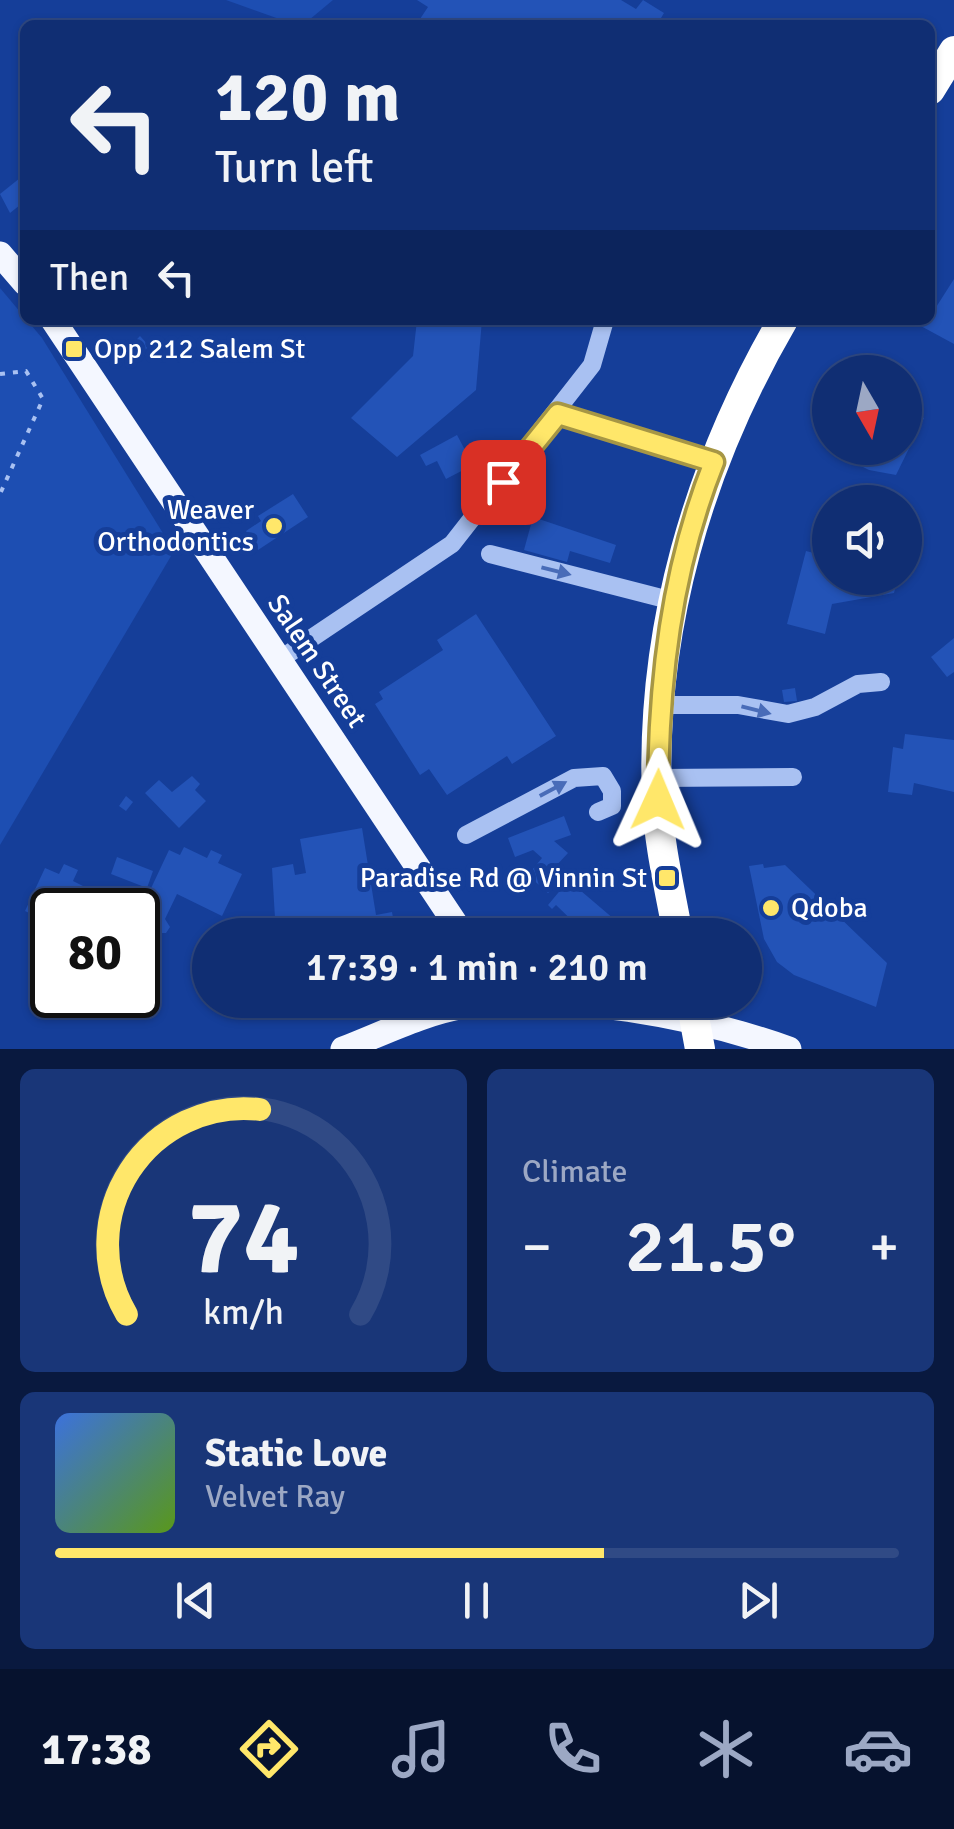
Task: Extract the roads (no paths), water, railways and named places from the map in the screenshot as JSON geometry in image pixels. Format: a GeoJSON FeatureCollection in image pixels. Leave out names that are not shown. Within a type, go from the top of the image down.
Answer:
{"type":"FeatureCollection","features":[{"type":"Feature","properties":{"kind":"highway"},"geometry":{"type":"LineString","coordinates":[[935,82],[954,51]]}},
{"type":"Feature","properties":{"kind":"highway"},"geometry":{"type":"LineString","coordinates":[[675,918],[658,778],[660,705],[673,601],[684,550],[714,462],[781,325]]}},
{"type":"Feature","properties":{"kind":"highway"},"geometry":{"type":"LineString","coordinates":[[664,918],[669,886]]}},
{"type":"Feature","properties":{"kind":"main road"},"geometry":{"type":"LineString","coordinates":[[0,254],[20,277]]}},
{"type":"Feature","properties":{"kind":"main road","name":"Salem Street"},"geometry":{"type":"LineString","coordinates":[[56,325],[452,918]]}},
{"type":"Feature","properties":{"kind":"main road"},"geometry":{"type":"LineString","coordinates":[[343,1049],[424,1018]]}},
{"type":"Feature","properties":{"kind":"main road"},"geometry":{"type":"LineString","coordinates":[[666,1018],[749,1035],[789,1049]]}},
{"type":"Feature","properties":{"kind":"street"},"geometry":{"type":"LineString","coordinates":[[279,660],[452,544],[558,414],[592,365],[604,325]]}},
{"type":"Feature","properties":{"kind":"street"},"geometry":{"type":"LineString","coordinates":[[558,414],[714,462]]}},
{"type":"Feature","properties":{"kind":"street"},"geometry":{"type":"LineString","coordinates":[[490,554],[673,601]]}},
{"type":"Feature","properties":{"kind":"street"},"geometry":{"type":"LineString","coordinates":[[660,705],[738,706],[788,714],[815,707],[858,684],[882,682]]}},
{"type":"Feature","properties":{"kind":"street"},"geometry":{"type":"LineString","coordinates":[[466,835],[574,778],[603,776],[612,791],[612,806],[598,812]]}},
{"type":"Feature","properties":{"kind":"street"},"geometry":{"type":"LineString","coordinates":[[658,778],[793,777]]}},
{"type":"Feature","properties":{"kind":"place","name":"Opp 212 Salem St"},"geometry":{"type":"Point","coordinates":[74,349]}},
{"type":"Feature","properties":{"kind":"place","name":"Weaver Orthodontics"},"geometry":{"type":"Point","coordinates":[274,526]}},
{"type":"Feature","properties":{"kind":"place","name":"Paradise Rd @ Vinnin St"},"geometry":{"type":"Point","coordinates":[667,878]}},
{"type":"Feature","properties":{"kind":"place","name":"Qdoba"},"geometry":{"type":"Point","coordinates":[771,908]}}]}
